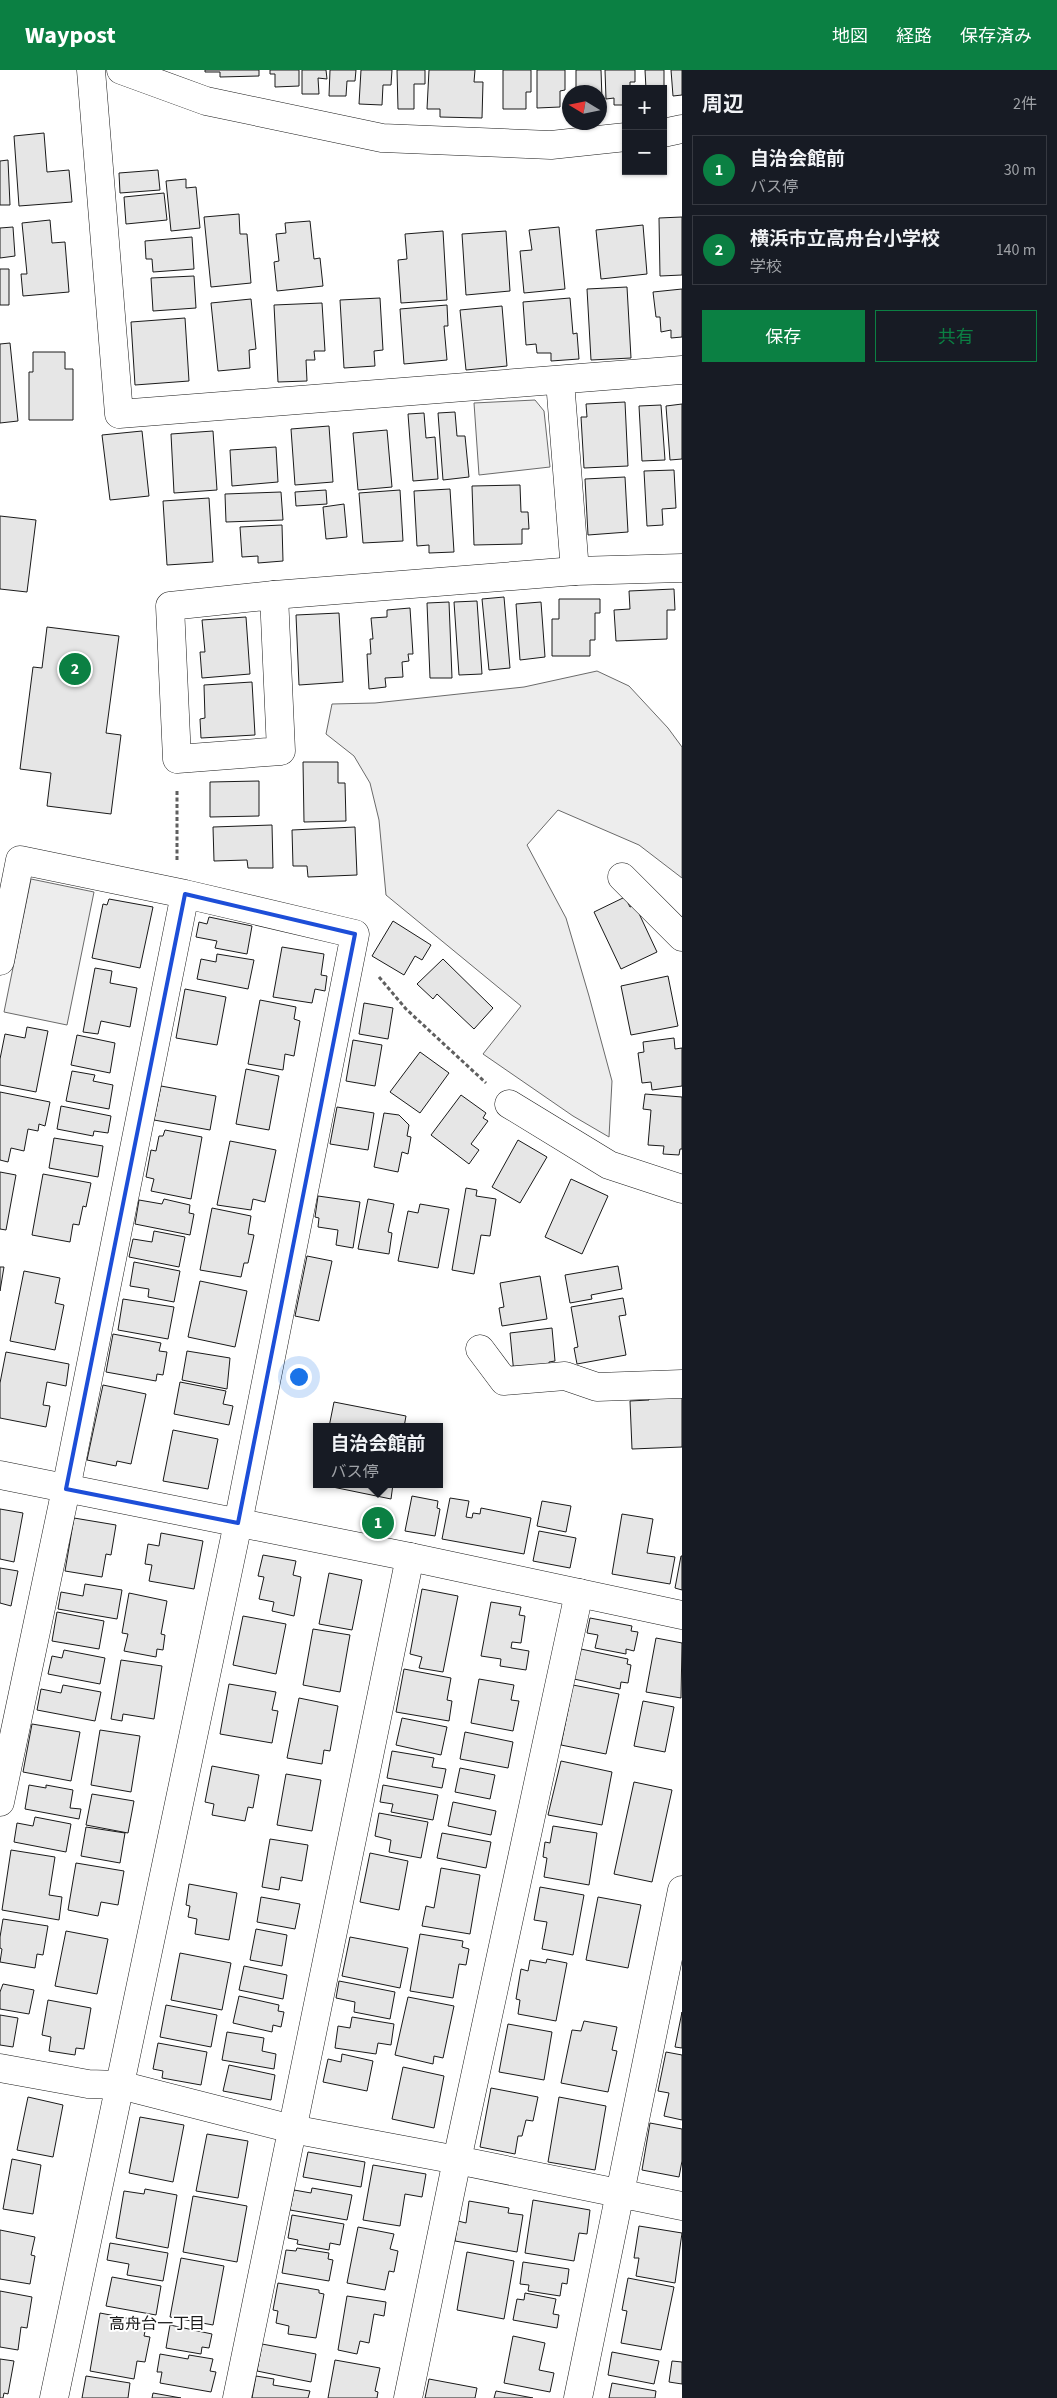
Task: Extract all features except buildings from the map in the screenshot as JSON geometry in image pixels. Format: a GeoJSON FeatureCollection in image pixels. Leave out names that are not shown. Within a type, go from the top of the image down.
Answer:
{"type":"FeatureCollection","features":[{"type":"Feature","properties":{"kind":"street"},"geometry":{"type":"LineString","coordinates":[[91,70],[119,414],[682,370]]}},
{"type":"Feature","properties":{"kind":"street"},"geometry":{"type":"LineString","coordinates":[[121,70],[206,101],[382,138],[551,145],[622,137]]}},
{"type":"Feature","properties":{"kind":"street"},"geometry":{"type":"LineString","coordinates":[[667,132],[682,129]]}},
{"type":"Feature","properties":{"kind":"street"},"geometry":{"type":"LineString","coordinates":[[560,381],[575,571]]}},
{"type":"Feature","properties":{"kind":"street"},"geometry":{"type":"LineString","coordinates":[[274,595],[281,751],[177,759],[170,606],[274,595],[575,571],[682,568]]}},
{"type":"Feature","properties":{"kind":"street"},"geometry":{"type":"LineString","coordinates":[[0,961],[20,860],[185,894],[355,934],[238,1523],[54,2398]]}},
{"type":"Feature","properties":{"kind":"street"},"geometry":{"type":"LineString","coordinates":[[622,877],[682,937]]}},
{"type":"Feature","properties":{"kind":"street"},"geometry":{"type":"LineString","coordinates":[[0,1802],[66,1489],[185,894]]}},
{"type":"Feature","properties":{"kind":"street"},"geometry":{"type":"LineString","coordinates":[[509,1104],[609,1165],[682,1189]]}},
{"type":"Feature","properties":{"kind":"street"},"geometry":{"type":"LineString","coordinates":[[480,1349],[504,1380],[565,1376],[597,1387],[682,1384]]}},
{"type":"Feature","properties":{"kind":"street"},"geometry":{"type":"LineString","coordinates":[[0,1475],[410,1557],[682,1615]]}},
{"type":"Feature","properties":{"kind":"street"},"geometry":{"type":"LineString","coordinates":[[237,2398],[410,1557]]}},
{"type":"Feature","properties":{"kind":"street"},"geometry":{"type":"LineString","coordinates":[[408,2398],[457,2160],[579,1594]]}},
{"type":"Feature","properties":{"kind":"street"},"geometry":{"type":"LineString","coordinates":[[578,2398],[682,1890]]}},
{"type":"Feature","properties":{"kind":"street"},"geometry":{"type":"LineString","coordinates":[[0,2068],[88,2084],[120,2085],[292,2129],[457,2160],[682,2206]]}},
{"type":"Feature","properties":{"kind":"path"},"geometry":{"type":"LineString","coordinates":[[177,759],[177,858]]}},
{"type":"Feature","properties":{"kind":"path"},"geometry":{"type":"LineString","coordinates":[[375,972],[406,1009],[509,1104]]}},
{"type":"Feature","properties":{"kind":"highlighted area"},"geometry":{"type":"Polygon","coordinates":[[[185,894],[355,934],[238,1523],[66,1489],[185,894]]]}},
{"type":"Feature","properties":{"kind":"shaded area"},"geometry":{"type":"Polygon","coordinates":[[[535,400],[544,411],[550,467],[479,475],[474,403],[535,400]]]}},
{"type":"Feature","properties":{"kind":"shaded area"},"geometry":{"type":"Polygon","coordinates":[[[597,671],[629,686],[668,728],[682,747],[682,878],[639,845],[558,810],[527,845],[566,918],[589,996],[612,1081],[609,1137],[573,1116],[483,1054],[521,1006],[386,895],[379,820],[370,783],[354,756],[326,734],[332,704],[375,703],[524,687],[597,671]]]}},
{"type":"Feature","properties":{"kind":"shaded area"},"geometry":{"type":"Polygon","coordinates":[[[31,879],[94,892],[67,1025],[4,1012],[31,879]]]}},
{"type":"Feature","properties":{"kind":"place","name":"横浜市立高舟台小学校"},"geometry":{"type":"Point","coordinates":[75,669]}},
{"type":"Feature","properties":{"kind":"place","name":"自治会館前"},"geometry":{"type":"Point","coordinates":[378,1523]}},
{"type":"Feature","properties":{"kind":"district","name":"高舟台一丁目"},"geometry":{"type":"Point","coordinates":[157,2323]}}]}
